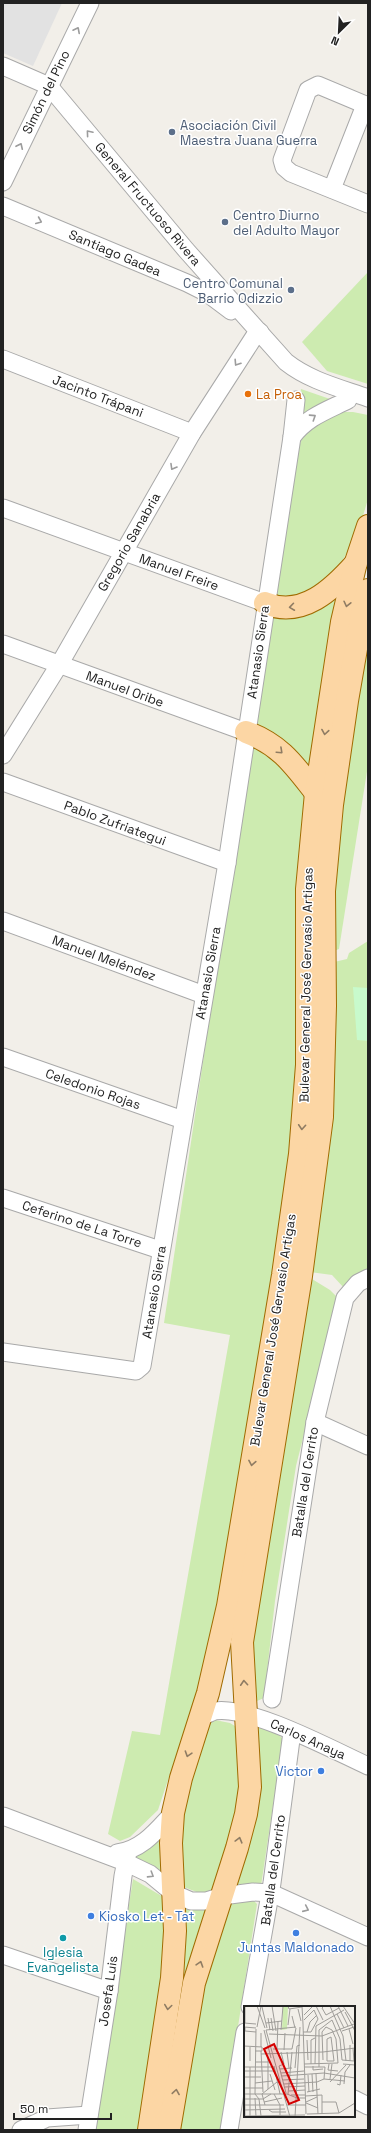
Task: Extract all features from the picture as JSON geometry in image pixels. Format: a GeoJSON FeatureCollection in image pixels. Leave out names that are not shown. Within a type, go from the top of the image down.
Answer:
{"type":"FeatureCollection","features":[{"type":"Feature","properties":{"kind":"main road","name":"Bulevar General José Gervasio Artigas"},"geometry":{"type":"LineString","coordinates":[[149,2130],[172,1978],[175,1931],[171,1843],[173,1813],[181,1778],[212,1680],[228,1606],[283,1275],[300,1154],[307,1059],[307,889],[316,793],[342,622],[356,562],[368,526]]}},
{"type":"Feature","properties":{"kind":"main road"},"geometry":{"type":"LineString","coordinates":[[265,603],[285,608],[312,602],[338,583],[356,562]]}},
{"type":"Feature","properties":{"kind":"main road","name":"Bulevar General José Gervasio Artigas"},"geometry":{"type":"LineString","coordinates":[[169,2130],[194,1983],[246,1814],[250,1787],[242,1642],[303,1263],[322,1117],[325,1006],[324,891],[332,805],[348,694],[363,608],[368,590]]}},
{"type":"Feature","properties":{"kind":"main road"},"geometry":{"type":"LineString","coordinates":[[246,732],[269,742],[280,750],[316,793]]}},
{"type":"Feature","properties":{"kind":"street","name":"Simón del Pino"},"geometry":{"type":"LineString","coordinates":[[3,182],[90,3]]}},
{"type":"Feature","properties":{"kind":"street","name":"General Fructuoso Rivera"},"geometry":{"type":"LineString","coordinates":[[3,66],[49,86],[257,335],[279,367],[293,380],[348,400],[368,403]]}},
{"type":"Feature","properties":{"kind":"street"},"geometry":{"type":"LineString","coordinates":[[332,189],[367,106],[318,85],[308,90],[282,160],[284,168],[291,173],[368,204]]}},
{"type":"Feature","properties":{"kind":"street","name":"Santiago Gadea"},"geometry":{"type":"LineString","coordinates":[[3,206],[187,283],[224,304]]}},
{"type":"Feature","properties":{"kind":"street","name":"General Fructuoso Rivera"},"geometry":{"type":"LineString","coordinates":[[224,304],[297,371],[368,403]]}},
{"type":"Feature","properties":{"kind":"street","name":"Gregorio Sanabria"},"geometry":{"type":"LineString","coordinates":[[3,755],[59,665],[192,433],[257,335]]}},
{"type":"Feature","properties":{"kind":"street","name":"Jacinto Trápani"},"geometry":{"type":"LineString","coordinates":[[3,359],[192,433]]}},
{"type":"Feature","properties":{"kind":"street","name":"Atanasio Sierra"},"geometry":{"type":"LineString","coordinates":[[3,1352],[139,1370],[142,1366],[160,1250],[227,863],[265,603],[292,437],[296,400]]}},
{"type":"Feature","properties":{"kind":"street"},"geometry":{"type":"LineString","coordinates":[[292,437],[305,422],[317,414],[348,400]]}},
{"type":"Feature","properties":{"kind":"street","name":"Manuel Freire"},"geometry":{"type":"LineString","coordinates":[[3,508],[265,603]]}},
{"type":"Feature","properties":{"kind":"street","name":"Manuel Oribe"},"geometry":{"type":"LineString","coordinates":[[3,644],[246,732]]}},
{"type":"Feature","properties":{"kind":"street","name":"Pablo Zufriategui"},"geometry":{"type":"LineString","coordinates":[[3,782],[227,863]]}},
{"type":"Feature","properties":{"kind":"street","name":"Manuel Meléndez"},"geometry":{"type":"LineString","coordinates":[[3,921],[204,995]]}},
{"type":"Feature","properties":{"kind":"street","name":"Celedonio Rojas"},"geometry":{"type":"LineString","coordinates":[[3,1057],[183,1120]]}},
{"type":"Feature","properties":{"kind":"street","name":"Ceferino de La Torre"},"geometry":{"type":"LineString","coordinates":[[3,1198],[160,1250]]}},
{"type":"Feature","properties":{"kind":"street","name":"Batalla del Cerrito"},"geometry":{"type":"LineString","coordinates":[[272,1699],[315,1422],[346,1298],[358,1283],[368,1278]]}},
{"type":"Feature","properties":{"kind":"street"},"geometry":{"type":"LineString","coordinates":[[315,1422],[368,1446]]}},
{"type":"Feature","properties":{"kind":"street","name":"Carlos Anaya"},"geometry":{"type":"LineString","coordinates":[[201,1717],[220,1711],[269,1722],[368,1766]]}},
{"type":"Feature","properties":{"kind":"street","name":"Batalla del Cerrito"},"geometry":{"type":"LineString","coordinates":[[250,2006],[271,1893],[292,1732]]}},
{"type":"Feature","properties":{"kind":"street"},"geometry":{"type":"LineString","coordinates":[[127,1857],[173,1813]]}},
{"type":"Feature","properties":{"kind":"street"},"geometry":{"type":"LineString","coordinates":[[3,1816],[103,1853],[127,1857],[184,1899],[198,1902],[222,1896],[253,1892],[271,1893],[368,1937]]}},
{"type":"Feature","properties":{"kind":"street","name":"Josefa Luis"},"geometry":{"type":"LineString","coordinates":[[88,2123],[109,1991],[127,1857]]}},
{"type":"Feature","properties":{"kind":"street"},"geometry":{"type":"LineString","coordinates":[[3,1955],[109,1991]]}},
{"type":"Feature","properties":{"kind":"street"},"geometry":{"type":"LineString","coordinates":[[229,2130],[243,2050]]}},
{"type":"Feature","properties":{"kind":"street"},"geometry":{"type":"LineString","coordinates":[[355,2100],[368,2106]]}},
{"type":"Feature","properties":{"kind":"street"},"geometry":{"type":"LineString","coordinates":[[21,2130],[48,2118],[88,2123]]}},
{"type":"Feature","properties":{"kind":"green space"},"geometry":{"type":"Polygon","coordinates":[[[368,272],[368,384],[327,371],[302,342],[368,272]]]}},
{"type":"Feature","properties":{"kind":"green space"},"geometry":{"type":"Polygon","coordinates":[[[301,389],[330,399],[298,419],[301,389]]]}},
{"type":"Feature","properties":{"kind":"green space"},"geometry":{"type":"Polygon","coordinates":[[[344,412],[368,415],[368,499],[357,536],[336,571],[303,596],[275,600],[286,511],[295,461],[301,443],[306,432],[314,425],[344,412]]]}},
{"type":"Feature","properties":{"kind":"green space"},"geometry":{"type":"Polygon","coordinates":[[[341,587],[312,774],[256,726],[270,618],[341,587]]]}},
{"type":"Feature","properties":{"kind":"green space"},"geometry":{"type":"Polygon","coordinates":[[[368,621],[368,765],[339,949],[331,952],[336,846],[368,621]]]}},
{"type":"Feature","properties":{"kind":"green space"},"geometry":{"type":"Polygon","coordinates":[[[265,745],[307,798],[298,1064],[284,1211],[221,1605],[198,1690],[158,1810],[130,1837],[120,1841],[108,1834],[132,1731],[160,1735],[230,1335],[164,1323],[250,747],[265,745]]]}},
{"type":"Feature","properties":{"kind":"green space"},"geometry":{"type":"Polygon","coordinates":[[[368,941],[368,1260],[367,1269],[345,1289],[332,1275],[310,1272],[330,963],[347,959],[349,953],[368,941]]]}},
{"type":"Feature","properties":{"kind":"green space"},"geometry":{"type":"Polygon","coordinates":[[[353,987],[368,988],[368,1041],[357,1040],[353,987]]]}},
{"type":"Feature","properties":{"kind":"green space"},"geometry":{"type":"Polygon","coordinates":[[[312,1279],[330,1290],[338,1298],[296,1466],[275,1601],[264,1698],[257,1701],[251,1669],[251,1637],[312,1279]]]}},
{"type":"Feature","properties":{"kind":"green space"},"geometry":{"type":"Polygon","coordinates":[[[215,1720],[230,1723],[238,1728],[241,1768],[236,1813],[214,1888],[211,1892],[199,1893],[184,1887],[179,1842],[183,1810],[208,1723],[215,1720]]]}},
{"type":"Feature","properties":{"kind":"green space"},"geometry":{"type":"Polygon","coordinates":[[[259,1726],[279,1735],[283,1739],[261,1886],[235,1887],[256,1727],[259,1726]]]}},
{"type":"Feature","properties":{"kind":"green space"},"geometry":{"type":"Polygon","coordinates":[[[162,1831],[162,1872],[131,1856],[162,1831]]]}},
{"type":"Feature","properties":{"kind":"green space"},"geometry":{"type":"Polygon","coordinates":[[[133,1879],[165,1898],[163,1989],[139,2130],[93,2130],[133,1879]]]}},
{"type":"Feature","properties":{"kind":"green space"},"geometry":{"type":"Polygon","coordinates":[[[252,1899],[257,1904],[222,2130],[175,2130],[198,1993],[230,1905],[241,1900],[252,1899]]]}},
{"type":"Feature","properties":{"kind":"green space"},"geometry":{"type":"Polygon","coordinates":[[[183,1904],[209,1908],[161,2130],[183,1904]]]}},
{"type":"Feature","properties":{"kind":"shaded area"},"geometry":{"type":"Polygon","coordinates":[[[3,3],[62,3],[33,66],[3,53],[3,3]]]}},
{"type":"Feature","properties":{"kind":"place","name":"Asociación Civil Maestra Juana Guerra"},"geometry":{"type":"Point","coordinates":[172,132]}},
{"type":"Feature","properties":{"kind":"place","name":"Centro Diurno del Adulto Mayor"},"geometry":{"type":"Point","coordinates":[225,222]}},
{"type":"Feature","properties":{"kind":"place","name":"Centro Comunal Barrio Odizzio"},"geometry":{"type":"Point","coordinates":[291,290]}},
{"type":"Feature","properties":{"kind":"place","name":"La Proa"},"geometry":{"type":"Point","coordinates":[248,394]}},
{"type":"Feature","properties":{"kind":"place","name":"Victor"},"geometry":{"type":"Point","coordinates":[321,1771]}},
{"type":"Feature","properties":{"kind":"place","name":"Kiosko Let - Tat"},"geometry":{"type":"Point","coordinates":[91,1916]}},
{"type":"Feature","properties":{"kind":"place","name":"Juntas Maldonado"},"geometry":{"type":"Point","coordinates":[296,1933]}},
{"type":"Feature","properties":{"kind":"place","name":"Iglesia Evangelista"},"geometry":{"type":"Point","coordinates":[63,1938]}}]}
